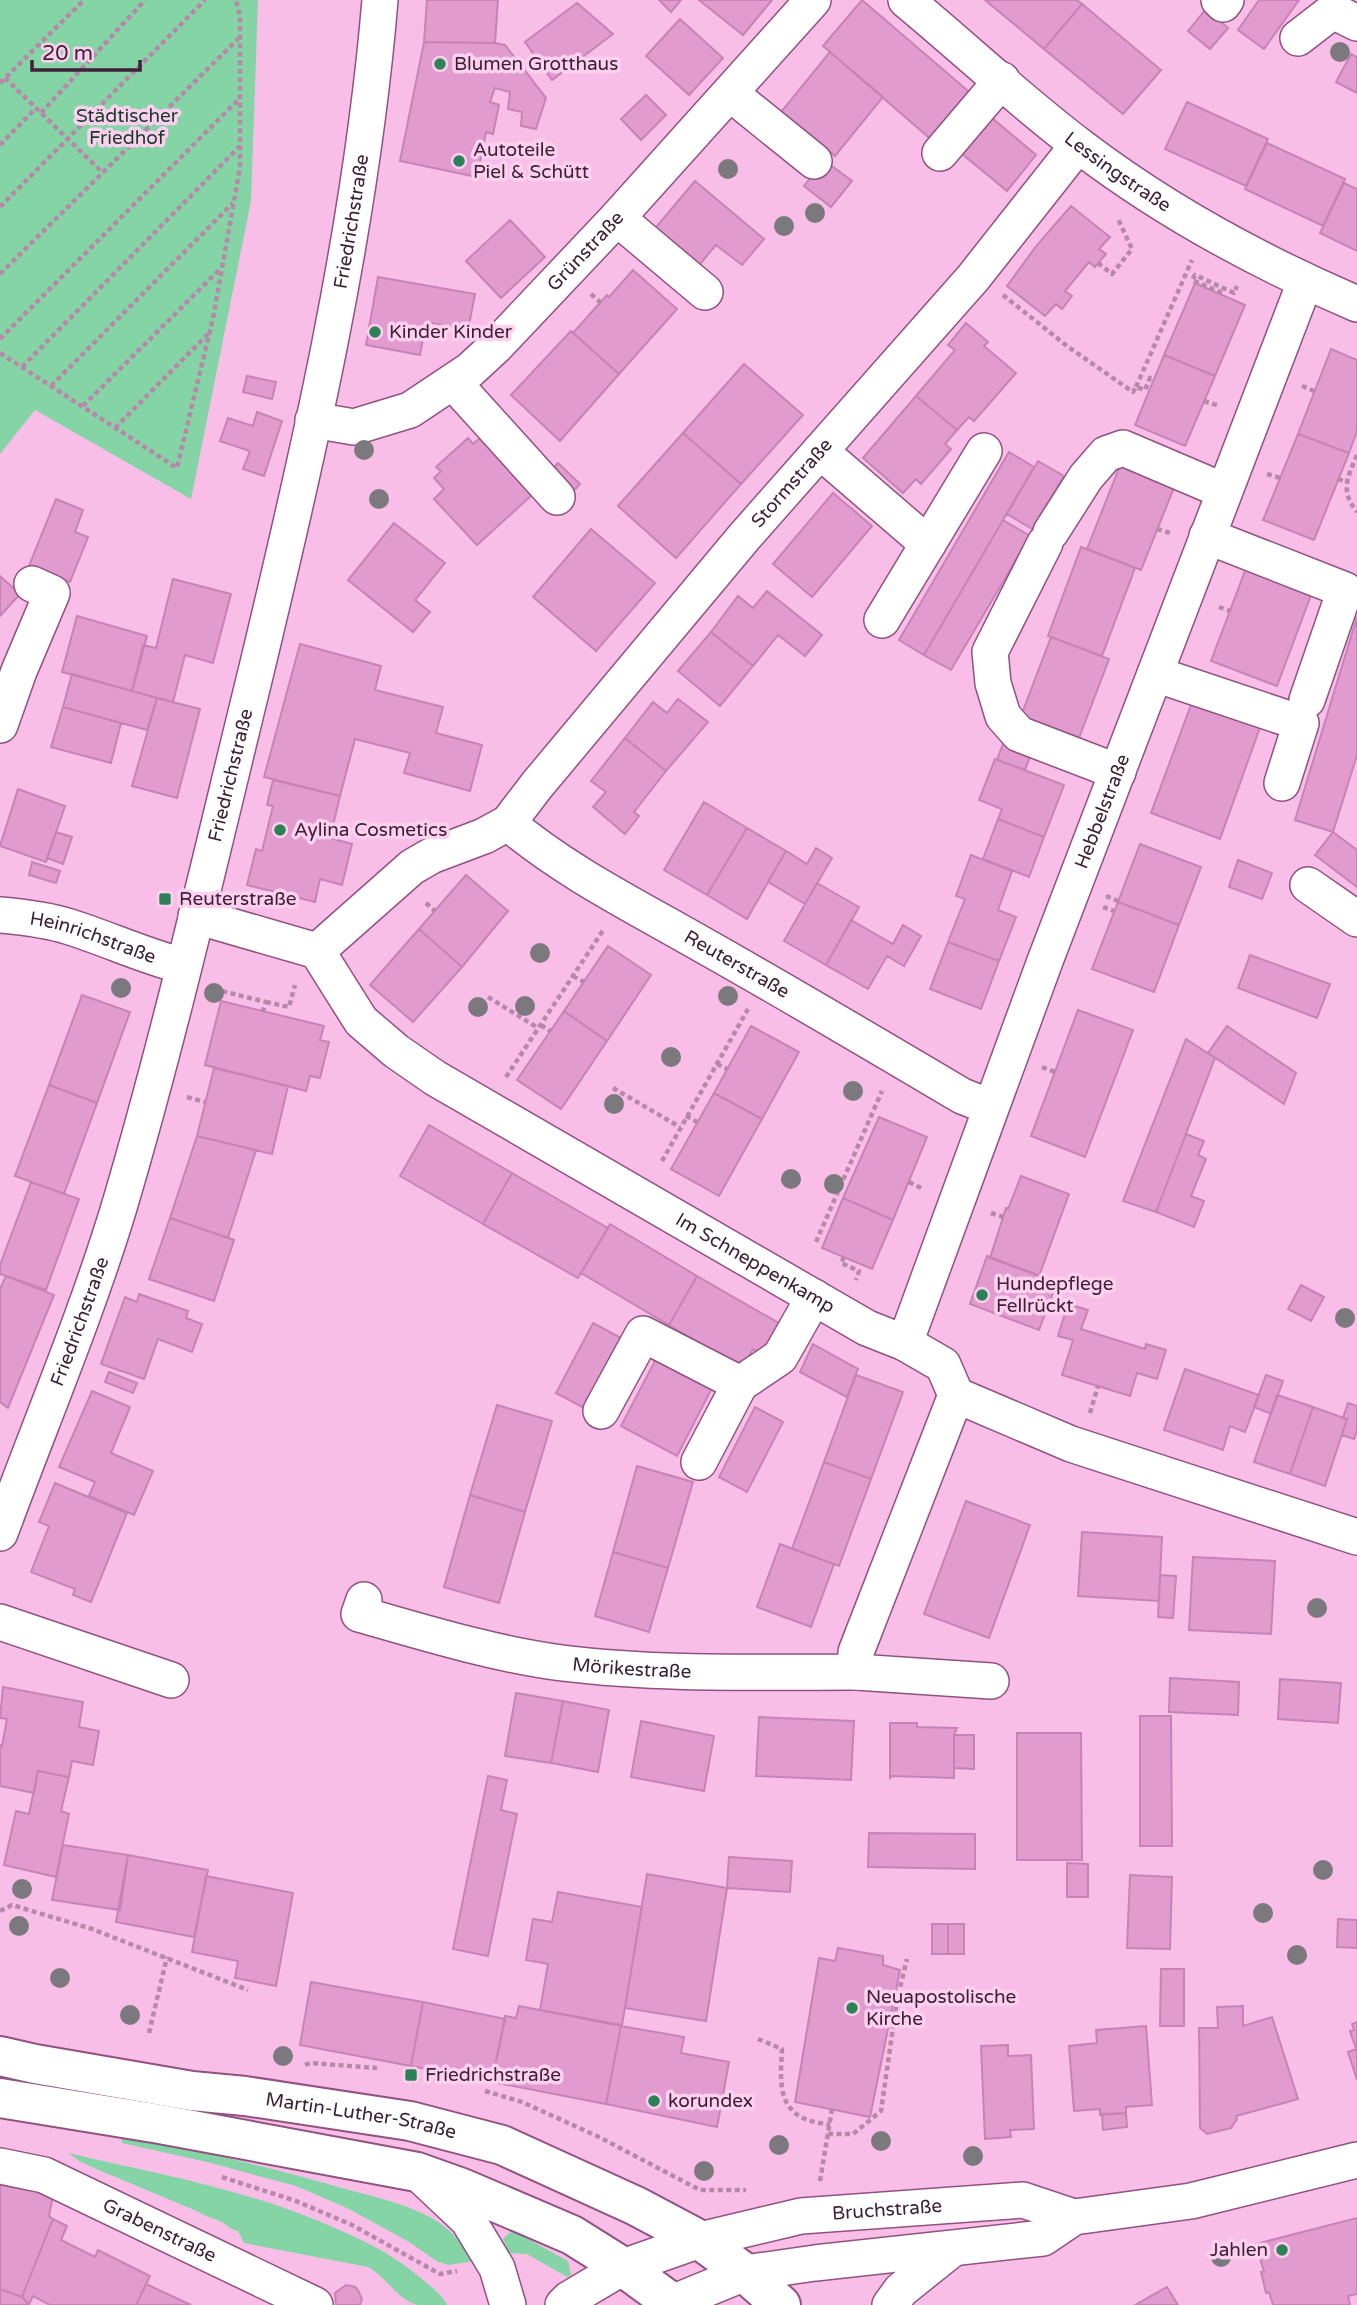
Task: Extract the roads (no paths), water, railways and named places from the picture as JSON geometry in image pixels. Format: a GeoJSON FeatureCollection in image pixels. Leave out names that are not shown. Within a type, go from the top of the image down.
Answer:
{"type":"FeatureCollection","features":[{"type":"Feature","properties":{"kind":"main road","name":"Martin-Luther-Straße"},"geometry":{"type":"LineString","coordinates":[[17,2060],[192,2091],[245,2096],[423,2124],[502,2146],[636,2206],[700,2240],[745,2273],[781,2305]]}},
{"type":"Feature","properties":{"kind":"main road"},"geometry":{"type":"LineString","coordinates":[[0,2098],[200,2131],[417,2172],[462,2188],[572,2235],[624,2267],[671,2304]]}},
{"type":"Feature","properties":{"kind":"street","name":"Friedrichstraße"},"geometry":{"type":"LineString","coordinates":[[0,1533],[103,1258],[153,1087],[196,916],[284,557],[313,420],[373,84],[380,0]]}},
{"type":"Feature","properties":{"kind":"street","name":"Grünstraße"},"geometry":{"type":"LineString","coordinates":[[313,420],[354,427],[410,410],[453,382],[496,346],[617,218],[813,0]]}},
{"type":"Feature","properties":{"kind":"street"},"geometry":{"type":"LineString","coordinates":[[1219,0],[1223,4],[1226,0]]}},
{"type":"Feature","properties":{"kind":"street","name":"Lessingstraße"},"geometry":{"type":"LineString","coordinates":[[909,1],[1078,145],[1132,184],[1239,248],[1305,282],[1357,303]]}},
{"type":"Feature","properties":{"kind":"street"},"geometry":{"type":"LineString","coordinates":[[1298,38],[1333,11],[1357,23]]}},
{"type":"Feature","properties":{"kind":"street"},"geometry":{"type":"LineString","coordinates":[[940,153],[1002,80]]}},
{"type":"Feature","properties":{"kind":"street"},"geometry":{"type":"LineString","coordinates":[[730,94],[814,161]]}},
{"type":"Feature","properties":{"kind":"street","name":"Stormstraße"},"geometry":{"type":"LineString","coordinates":[[508,823],[666,631],[973,278],[1078,145]]}},
{"type":"Feature","properties":{"kind":"street"},"geometry":{"type":"LineString","coordinates":[[617,218],[705,292]]}},
{"type":"Feature","properties":{"kind":"street","name":"Hebbelstraße"},"geometry":{"type":"LineString","coordinates":[[905,1343],[990,1107],[1305,282]]}},
{"type":"Feature","properties":{"kind":"street"},"geometry":{"type":"LineString","coordinates":[[453,382],[557,498]]}},
{"type":"Feature","properties":{"kind":"street"},"geometry":{"type":"LineString","coordinates":[[1118,772],[1019,734],[1003,716],[993,683],[990,652],[1048,538],[1086,477],[1106,454],[1123,448],[1224,491]]}},
{"type":"Feature","properties":{"kind":"street"},"geometry":{"type":"LineString","coordinates":[[820,451],[928,544]]}},
{"type":"Feature","properties":{"kind":"street"},"geometry":{"type":"LineString","coordinates":[[881,620],[984,451]]}},
{"type":"Feature","properties":{"kind":"street"},"geometry":{"type":"LineString","coordinates":[[1207,536],[1345,590],[1307,699]]}},
{"type":"Feature","properties":{"kind":"street"},"geometry":{"type":"LineString","coordinates":[[0,725],[19,671],[52,593],[33,584]]}},
{"type":"Feature","properties":{"kind":"street"},"geometry":{"type":"LineString","coordinates":[[1155,674],[1301,723],[1282,783]]}},
{"type":"Feature","properties":{"kind":"street"},"geometry":{"type":"LineString","coordinates":[[196,916],[311,949],[412,867],[508,823]]}},
{"type":"Feature","properties":{"kind":"street","name":"Reuterstraße"},"geometry":{"type":"LineString","coordinates":[[508,823],[538,849],[962,1097],[990,1107]]}},
{"type":"Feature","properties":{"kind":"street"},"geometry":{"type":"LineString","coordinates":[[1308,885],[1357,919]]}},
{"type":"Feature","properties":{"kind":"street","name":"Heinrichstraße"},"geometry":{"type":"LineString","coordinates":[[0,915],[68,926],[181,973]]}},
{"type":"Feature","properties":{"kind":"street","name":"Im Schneppenkamp"},"geometry":{"type":"LineString","coordinates":[[311,949],[361,1021],[396,1051],[435,1078],[867,1328],[905,1343],[943,1365],[956,1395]]}},
{"type":"Feature","properties":{"kind":"street"},"geometry":{"type":"LineString","coordinates":[[699,1462],[740,1384],[780,1357],[814,1297]]}},
{"type":"Feature","properties":{"kind":"street"},"geometry":{"type":"LineString","coordinates":[[601,1411],[643,1334],[740,1384]]}},
{"type":"Feature","properties":{"kind":"street"},"geometry":{"type":"LineString","coordinates":[[856,1672],[856,1652],[956,1395],[1071,1444],[1357,1537]]}},
{"type":"Feature","properties":{"kind":"street","name":"Mörikestraße"},"geometry":{"type":"LineString","coordinates":[[363,1600],[359,1614],[505,1652],[561,1663],[681,1671],[856,1672],[991,1681]]}},
{"type":"Feature","properties":{"kind":"street"},"geometry":{"type":"LineString","coordinates":[[0,1622],[170,1680]]}},
{"type":"Feature","properties":{"kind":"street"},"geometry":{"type":"LineString","coordinates":[[0,2049],[17,2060]]}},
{"type":"Feature","properties":{"kind":"street","name":"Bruchstraße"},"geometry":{"type":"LineString","coordinates":[[745,2273],[1042,2238],[1074,2217],[1191,2201],[1357,2160]]}},
{"type":"Feature","properties":{"kind":"street","name":"Grabenstraße"},"geometry":{"type":"LineString","coordinates":[[0,2166],[44,2175],[315,2305]]}},
{"type":"Feature","properties":{"kind":"street"},"geometry":{"type":"LineString","coordinates":[[417,2172],[468,2220],[496,2268],[508,2305]]}},
{"type":"Feature","properties":{"kind":"street","name":"Bruchstraße"},"geometry":{"type":"LineString","coordinates":[[700,2240],[802,2216],[1023,2200],[1074,2217]]}},
{"type":"Feature","properties":{"kind":"street"},"geometry":{"type":"LineString","coordinates":[[563,2305],[624,2267],[700,2240]]}},
{"type":"Feature","properties":{"kind":"street"},"geometry":{"type":"LineString","coordinates":[[890,2305],[901,2290],[951,2249]]}},
{"type":"Feature","properties":{"kind":"street"},"geometry":{"type":"LineString","coordinates":[[671,2304],[745,2273]]}},
{"type":"Feature","properties":{"kind":"place","name":"Blumen Grotthaus"},"geometry":{"type":"Point","coordinates":[440,64]}},
{"type":"Feature","properties":{"kind":"place","name":"Autoteile Piel & Schütt"},"geometry":{"type":"Point","coordinates":[459,161]}},
{"type":"Feature","properties":{"kind":"place","name":"Kinder Kinder"},"geometry":{"type":"Point","coordinates":[375,332]}},
{"type":"Feature","properties":{"kind":"place","name":"Aylina Cosmetics"},"geometry":{"type":"Point","coordinates":[280,830]}},
{"type":"Feature","properties":{"kind":"place","name":"Reuterstraße"},"geometry":{"type":"Point","coordinates":[165,899]}},
{"type":"Feature","properties":{"kind":"place","name":"Hundepflege Fellrückt"},"geometry":{"type":"Point","coordinates":[982,1295]}},
{"type":"Feature","properties":{"kind":"place","name":"Neuapostolische Kirche"},"geometry":{"type":"Point","coordinates":[852,2008]}},
{"type":"Feature","properties":{"kind":"place","name":"Friedrichstraße"},"geometry":{"type":"Point","coordinates":[411,2075]}},
{"type":"Feature","properties":{"kind":"place","name":"korundex"},"geometry":{"type":"Point","coordinates":[654,2101]}},
{"type":"Feature","properties":{"kind":"place","name":"Jahlen"},"geometry":{"type":"Point","coordinates":[1282,2250]}},
{"type":"Feature","properties":{"kind":"park label","name":"Städtischer Friedhof"},"geometry":{"type":"Point","coordinates":[127,127]}}]}
